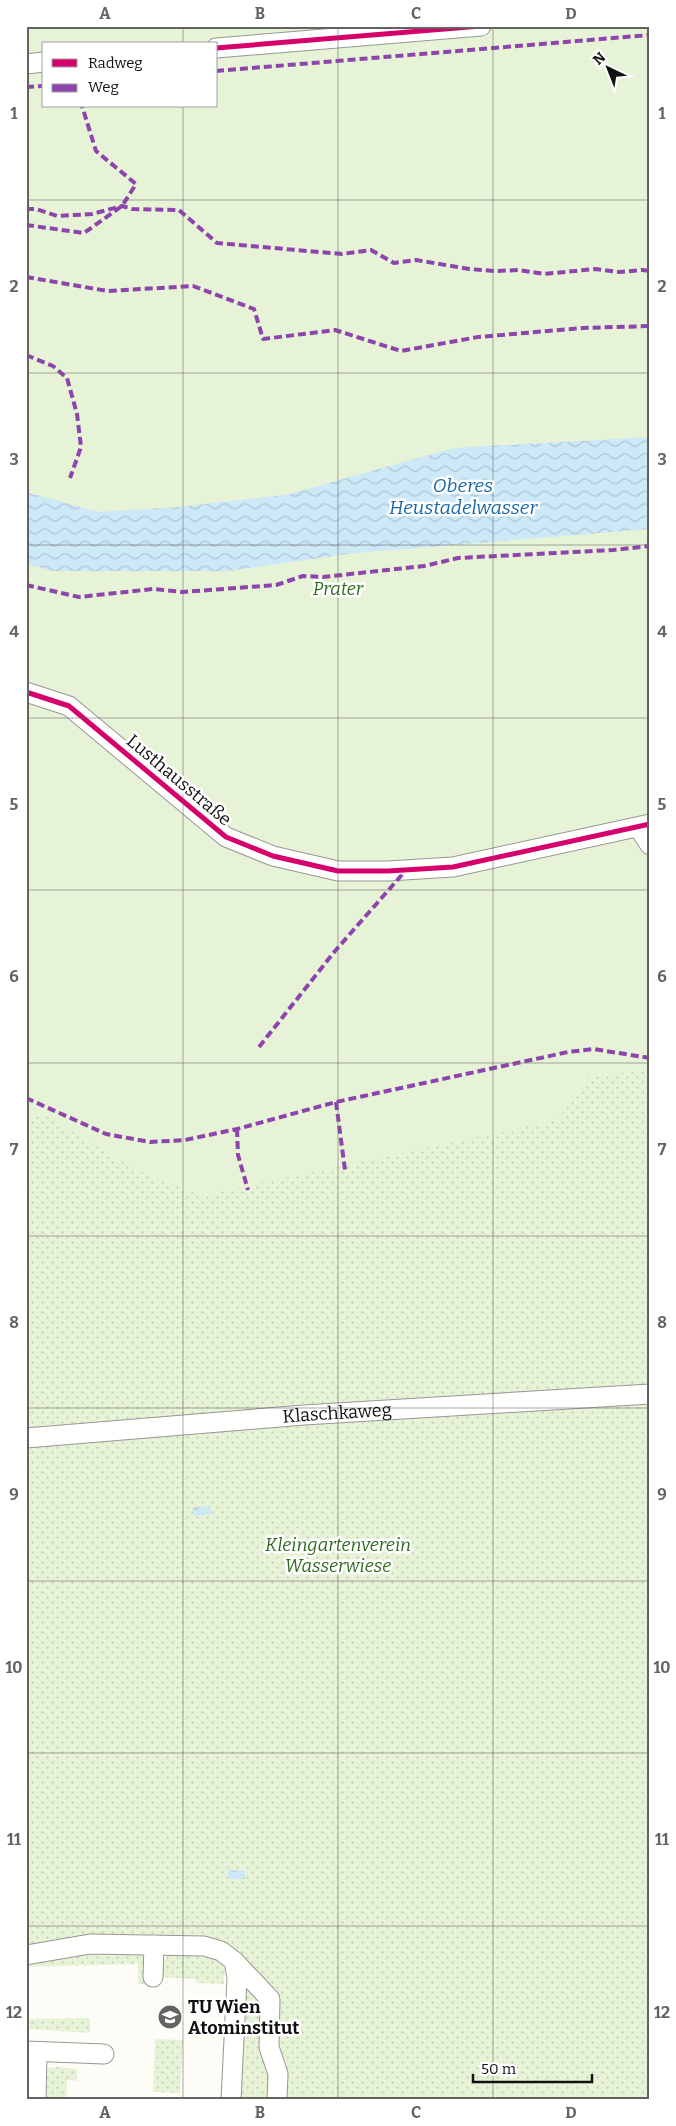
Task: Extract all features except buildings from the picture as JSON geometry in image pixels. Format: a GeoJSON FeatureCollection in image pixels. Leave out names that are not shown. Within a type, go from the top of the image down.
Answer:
{"type":"FeatureCollection","features":[{"type":"Feature","properties":{"kind":"street"},"geometry":{"type":"LineString","coordinates":[[218,48],[480,26]]}},
{"type":"Feature","properties":{"kind":"street"},"geometry":{"type":"LineString","coordinates":[[26,64],[42,62]]}},
{"type":"Feature","properties":{"kind":"street","name":"Lusthausstraße"},"geometry":{"type":"LineString","coordinates":[[26,692],[69,706],[226,837],[273,856],[291,860],[338,870],[388,871],[453,867],[644,826]]}},
{"type":"Feature","properties":{"kind":"street"},"geometry":{"type":"LineString","coordinates":[[644,826],[650,845]]}},
{"type":"Feature","properties":{"kind":"street","name":"Klaschkaweg"},"geometry":{"type":"LineString","coordinates":[[26,1438],[313,1415],[650,1394]]}},
{"type":"Feature","properties":{"kind":"street"},"geometry":{"type":"LineString","coordinates":[[26,1955],[90,1944],[212,1947],[221,1951],[234,1961],[270,1998],[269,2047],[278,2074],[277,2100]]}},
{"type":"Feature","properties":{"kind":"street"},"geometry":{"type":"LineString","coordinates":[[154,1945],[154,1977]]}},
{"type":"Feature","properties":{"kind":"street"},"geometry":{"type":"LineString","coordinates":[[231,2100],[237,1978],[234,1961]]}},
{"type":"Feature","properties":{"kind":"street"},"geometry":{"type":"LineString","coordinates":[[36,2100],[32,2051],[104,2054]]}},
{"type":"Feature","properties":{"kind":"green space","name":"Prater"},"geometry":{"type":"Polygon","coordinates":[[[26,26],[650,26],[650,1071],[590,1075],[557,1120],[202,1196],[134,1169],[49,1117],[26,1114],[26,26]]]}},
{"type":"Feature","properties":{"kind":"green space","name":"Kleingartenverein Wasserwiese"},"geometry":{"type":"Polygon","coordinates":[[[650,807],[650,2100],[284,2100],[286,2065],[276,2042],[278,1995],[228,1949],[26,1949],[26,987],[650,807]]]}},
{"type":"Feature","properties":{"kind":"green space"},"geometry":{"type":"Polygon","coordinates":[[[76,1949],[140,1954],[149,1963],[144,1984],[138,1984],[138,1964],[26,1967],[26,1959],[76,1949]]]}},
{"type":"Feature","properties":{"kind":"green space"},"geometry":{"type":"Polygon","coordinates":[[[181,1950],[222,1959],[225,1966],[224,1984],[196,1983],[196,1979],[157,1977],[161,1961],[173,1952],[181,1950]]]}},
{"type":"Feature","properties":{"kind":"green space"},"geometry":{"type":"Polygon","coordinates":[[[244,1979],[263,2002],[272,2069],[270,2100],[239,2100],[244,1979]]]}},
{"type":"Feature","properties":{"kind":"green space"},"geometry":{"type":"Polygon","coordinates":[[[90,2018],[90,2033],[28,2029],[28,2019],[90,2018]]]}},
{"type":"Feature","properties":{"kind":"green space"},"geometry":{"type":"Polygon","coordinates":[[[155,2039],[183,2040],[180,2093],[153,2092],[155,2039]]]}},
{"type":"Feature","properties":{"kind":"green space"},"geometry":{"type":"Polygon","coordinates":[[[48,2068],[77,2069],[77,2081],[67,2080],[66,2100],[40,2100],[42,2076],[48,2068]]]}},
{"type":"Feature","properties":{"kind":"water","name":"Oberes Heustadelwasser"},"geometry":{"type":"Polygon","coordinates":[[[650,437],[650,529],[355,553],[228,571],[53,571],[26,564],[26,492],[98,512],[178,507],[286,495],[454,448],[650,437]]]}},
{"type":"Feature","properties":{"kind":"water"},"geometry":{"type":"Polygon","coordinates":[[[210,1506],[211,1514],[193,1516],[193,1508],[210,1506]]]}},
{"type":"Feature","properties":{"kind":"water"},"geometry":{"type":"Polygon","coordinates":[[[228,1870],[245,1871],[245,1879],[228,1879],[228,1870]]]}},
{"type":"Feature","properties":{"kind":"marked path"},"geometry":{"type":"LineString","coordinates":[[218,71],[650,35]]}},
{"type":"Feature","properties":{"kind":"marked path"},"geometry":{"type":"LineString","coordinates":[[26,87],[42,86]]}},
{"type":"Feature","properties":{"kind":"marked path"},"geometry":{"type":"LineString","coordinates":[[26,225],[84,233],[122,206],[136,184],[96,151],[83,108]]}},
{"type":"Feature","properties":{"kind":"marked path"},"geometry":{"type":"LineString","coordinates":[[26,209],[36,209],[57,216],[92,214],[122,206],[132,209],[179,210],[217,243],[342,254],[371,250],[394,263],[416,260],[469,269],[519,270],[544,274],[595,269],[620,272],[650,271]]}},
{"type":"Feature","properties":{"kind":"marked path"},"geometry":{"type":"LineString","coordinates":[[26,277],[108,291],[193,286],[254,309],[263,339],[335,330],[401,351],[478,337],[583,328],[650,326]]}},
{"type":"Feature","properties":{"kind":"marked path"},"geometry":{"type":"LineString","coordinates":[[26,355],[53,366],[67,378],[77,414],[81,447],[70,478]]}},
{"type":"Feature","properties":{"kind":"marked path"},"geometry":{"type":"LineString","coordinates":[[26,585],[79,597],[153,589],[183,592],[276,585],[303,576],[323,577],[424,566],[458,558],[613,550],[650,546]]}},
{"type":"Feature","properties":{"kind":"marked path"},"geometry":{"type":"LineString","coordinates":[[259,1047],[335,951],[407,869]]}},
{"type":"Feature","properties":{"kind":"marked path"},"geometry":{"type":"LineString","coordinates":[[26,1098],[106,1134],[150,1142],[185,1140],[237,1129],[336,1102],[568,1052],[593,1049],[650,1058]]}},
{"type":"Feature","properties":{"kind":"marked path"},"geometry":{"type":"LineString","coordinates":[[336,1102],[345,1170]]}},
{"type":"Feature","properties":{"kind":"marked path"},"geometry":{"type":"LineString","coordinates":[[237,1129],[238,1155],[248,1190]]}},
{"type":"Feature","properties":{"kind":"cycle path"},"geometry":{"type":"LineString","coordinates":[[218,48],[481,26]]}},
{"type":"Feature","properties":{"kind":"cycle path"},"geometry":{"type":"LineString","coordinates":[[26,692],[69,706],[226,837],[273,856],[338,871],[388,871],[453,867],[650,824]]}},
{"type":"Feature","properties":{"kind":"place","name":"TU Wien Atominstitut"},"geometry":{"type":"Point","coordinates":[170,2017]}}]}
